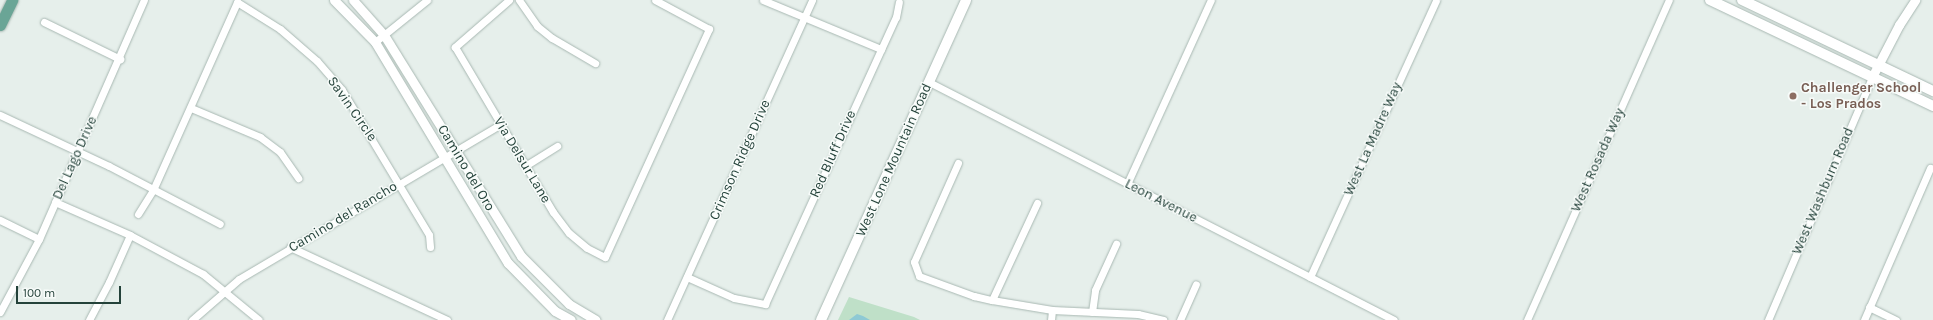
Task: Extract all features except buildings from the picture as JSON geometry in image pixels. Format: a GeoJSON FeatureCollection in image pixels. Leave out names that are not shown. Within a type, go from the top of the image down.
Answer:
{"type":"FeatureCollection","features":[{"type":"Feature","properties":{"kind":"main road"},"geometry":{"type":"LineString","coordinates":[[0,25],[12,0]]}},
{"type":"Feature","properties":{"kind":"main road","name":"West Lone Mountain Road"},"geometry":{"type":"LineString","coordinates":[[821,320],[966,0]]}},
{"type":"Feature","properties":{"kind":"main road"},"geometry":{"type":"LineString","coordinates":[[1710,0],[1933,106]]}},
{"type":"Feature","properties":{"kind":"main road"},"geometry":{"type":"LineString","coordinates":[[1742,0],[1933,91]]}},
{"type":"Feature","properties":{"kind":"street","name":"Del Lago Drive"},"geometry":{"type":"LineString","coordinates":[[0,312],[39,239],[77,151],[120,58],[144,0]]}},
{"type":"Feature","properties":{"kind":"street","name":"Camino del Oro"},"geometry":{"type":"LineString","coordinates":[[334,0],[375,42],[508,263],[555,311],[571,320]]}},
{"type":"Feature","properties":{"kind":"street","name":"Camino del Oro"},"geometry":{"type":"LineString","coordinates":[[353,0],[384,35],[521,256],[568,304],[596,320]]}},
{"type":"Feature","properties":{"kind":"street"},"geometry":{"type":"LineString","coordinates":[[375,42],[427,0]]}},
{"type":"Feature","properties":{"kind":"street","name":"Via Delsur Lane"},"geometry":{"type":"LineString","coordinates":[[509,0],[455,47],[525,166],[569,233],[587,248],[605,257],[709,29],[655,0]]}},
{"type":"Feature","properties":{"kind":"street"},"geometry":{"type":"LineString","coordinates":[[519,0],[537,26],[547,34],[595,63]]}},
{"type":"Feature","properties":{"kind":"street"},"geometry":{"type":"LineString","coordinates":[[763,0],[804,19],[881,49]]}},
{"type":"Feature","properties":{"kind":"street","name":"Crimson Ridge Drive"},"geometry":{"type":"LineString","coordinates":[[667,320],[812,0]]}},
{"type":"Feature","properties":{"kind":"street"},"geometry":{"type":"LineString","coordinates":[[1127,184],[1210,0]]}},
{"type":"Feature","properties":{"kind":"street","name":"West La Madre Way"},"geometry":{"type":"LineString","coordinates":[[1310,277],[1436,0]]}},
{"type":"Feature","properties":{"kind":"street","name":"West Rosada Way"},"geometry":{"type":"LineString","coordinates":[[1527,320],[1669,0]]}},
{"type":"Feature","properties":{"kind":"street","name":"West Washburn Road"},"geometry":{"type":"LineString","coordinates":[[1768,320],[1872,77],[1915,0]]}},
{"type":"Feature","properties":{"kind":"street","name":"Savin Circle"},"geometry":{"type":"LineString","coordinates":[[191,108],[237,2],[280,29],[317,61],[354,108],[400,183],[429,235],[430,247]]}},
{"type":"Feature","properties":{"kind":"street","name":"Red Bluff Drive"},"geometry":{"type":"LineString","coordinates":[[687,277],[734,298],[765,304],[896,17],[899,2]]}},
{"type":"Feature","properties":{"kind":"street"},"geometry":{"type":"LineString","coordinates":[[44,22],[120,58]]}},
{"type":"Feature","properties":{"kind":"street","name":"Leon Avenue"},"geometry":{"type":"LineString","coordinates":[[929,82],[1394,320]]}},
{"type":"Feature","properties":{"kind":"street"},"geometry":{"type":"LineString","coordinates":[[138,214],[153,190],[191,108],[260,137],[280,152],[298,178]]}},
{"type":"Feature","properties":{"kind":"street"},"geometry":{"type":"LineString","coordinates":[[0,115],[77,151],[220,224]]}},
{"type":"Feature","properties":{"kind":"street","name":"Camino del Rancho"},"geometry":{"type":"LineString","coordinates":[[192,320],[222,291],[290,247],[501,124]]}},
{"type":"Feature","properties":{"kind":"street"},"geometry":{"type":"LineString","coordinates":[[525,166],[557,146]]}},
{"type":"Feature","properties":{"kind":"street"},"geometry":{"type":"LineString","coordinates":[[958,163],[914,262],[915,269],[928,281],[992,300],[1052,310],[1092,312],[1163,320]]}},
{"type":"Feature","properties":{"kind":"street"},"geometry":{"type":"LineString","coordinates":[[1864,320],[1930,168]]}},
{"type":"Feature","properties":{"kind":"street"},"geometry":{"type":"LineString","coordinates":[[55,202],[130,235],[203,274],[259,320]]}},
{"type":"Feature","properties":{"kind":"street"},"geometry":{"type":"LineString","coordinates":[[992,300],[1037,204]]}},
{"type":"Feature","properties":{"kind":"street"},"geometry":{"type":"LineString","coordinates":[[0,220],[39,239]]}},
{"type":"Feature","properties":{"kind":"street"},"geometry":{"type":"LineString","coordinates":[[89,320],[110,282],[130,235]]}},
{"type":"Feature","properties":{"kind":"street"},"geometry":{"type":"LineString","coordinates":[[1092,312],[1095,290],[1116,244]]}},
{"type":"Feature","properties":{"kind":"street"},"geometry":{"type":"LineString","coordinates":[[290,247],[447,320]]}},
{"type":"Feature","properties":{"kind":"street"},"geometry":{"type":"LineString","coordinates":[[1180,320],[1196,284]]}},
{"type":"Feature","properties":{"kind":"street"},"geometry":{"type":"LineString","coordinates":[[1869,308],[1896,320]]}},
{"type":"Feature","properties":{"kind":"street"},"geometry":{"type":"LineString","coordinates":[[1051,320],[1052,310]]}},
{"type":"Feature","properties":{"kind":"green space"},"geometry":{"type":"Polygon","coordinates":[[[849,297],[914,317],[920,320],[838,320],[849,297]]]}},
{"type":"Feature","properties":{"kind":"water"},"geometry":{"type":"Polygon","coordinates":[[[857,314],[863,316],[870,320],[849,320],[857,314]]]}},
{"type":"Feature","properties":{"kind":"place","name":"Challenger School - Los Prados"},"geometry":{"type":"Point","coordinates":[1793,96]}}]}
